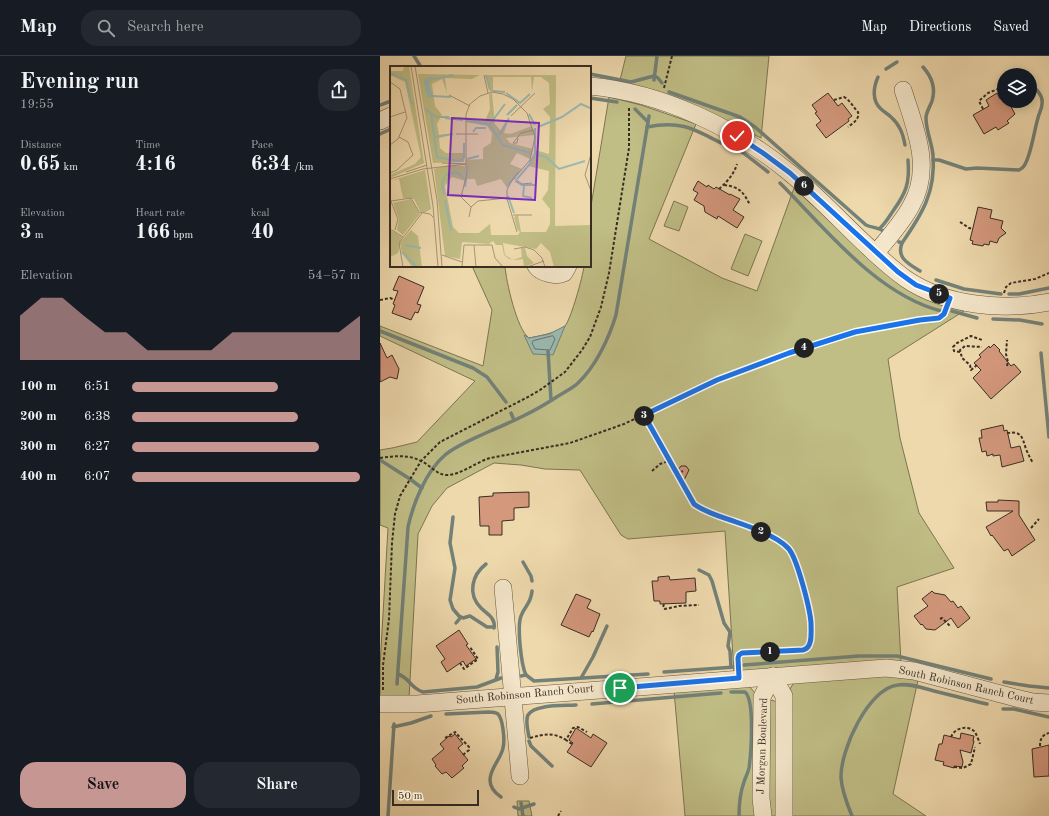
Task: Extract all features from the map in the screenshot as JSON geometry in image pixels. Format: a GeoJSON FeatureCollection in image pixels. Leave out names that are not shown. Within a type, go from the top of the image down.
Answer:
{"type":"FeatureCollection","features":[{"type":"Feature","properties":{"kind":"street"},"geometry":{"type":"LineString","coordinates":[[591,86],[631,93],[677,107],[712,122],[737,136],[763,153],[800,182],[876,253],[916,285],[970,304],[1001,307],[1049,303]]}},
{"type":"Feature","properties":{"kind":"street"},"geometry":{"type":"LineString","coordinates":[[876,253],[894,231],[911,206],[919,188],[921,176],[921,152],[903,90]]}},
{"type":"Feature","properties":{"kind":"street"},"geometry":{"type":"LineString","coordinates":[[380,121],[390,116]]}},
{"type":"Feature","properties":{"kind":"street"},"geometry":{"type":"LineString","coordinates":[[537,267],[538,269],[557,275],[564,274],[568,267]]}},
{"type":"Feature","properties":{"kind":"street"},"geometry":{"type":"LineString","coordinates":[[504,588],[520,776]]}},
{"type":"Feature","properties":{"kind":"street","name":"South Robinson Ranch Court"},"geometry":{"type":"LineString","coordinates":[[381,698],[417,704],[876,668],[914,671],[1020,699],[1037,703],[1049,703]]}},
{"type":"Feature","properties":{"kind":"street","name":"J Morgan Boulevard"},"geometry":{"type":"LineString","coordinates":[[763,816],[761,798],[762,697],[773,676]]}},
{"type":"Feature","properties":{"kind":"street","name":"J Morgan Boulevard"},"geometry":{"type":"LineString","coordinates":[[773,676],[784,696],[784,816]]}},
{"type":"Feature","properties":{"kind":"path"},"geometry":{"type":"LineString","coordinates":[[661,102],[672,56]]}},
{"type":"Feature","properties":{"kind":"path"},"geometry":{"type":"LineString","coordinates":[[984,109],[979,101],[988,93],[997,89]]}},
{"type":"Feature","properties":{"kind":"path"},"geometry":{"type":"LineString","coordinates":[[381,698],[383,665],[389,619],[392,543],[395,514],[402,491],[421,461],[440,442],[526,398],[565,372],[590,337],[601,307],[629,148],[628,109],[631,93]]}},
{"type":"Feature","properties":{"kind":"path"},"geometry":{"type":"LineString","coordinates":[[834,100],[844,97],[858,112],[858,117],[856,120],[848,127]]}},
{"type":"Feature","properties":{"kind":"path"},"geometry":{"type":"LineString","coordinates":[[719,189],[735,171],[737,164]]}},
{"type":"Feature","properties":{"kind":"path"},"geometry":{"type":"LineString","coordinates":[[724,185],[740,190],[750,205]]}},
{"type":"Feature","properties":{"kind":"path"},"geometry":{"type":"LineString","coordinates":[[960,222],[973,229]]}},
{"type":"Feature","properties":{"kind":"path"},"geometry":{"type":"LineString","coordinates":[[1001,307],[1006,287],[1011,283],[1035,279],[1049,273]]}},
{"type":"Feature","properties":{"kind":"path"},"geometry":{"type":"LineString","coordinates":[[380,300],[390,298],[395,300]]}},
{"type":"Feature","properties":{"kind":"path"},"geometry":{"type":"LineString","coordinates":[[380,458],[406,456],[421,461],[438,473],[452,475],[480,461],[490,458],[566,445],[612,429],[717,380],[789,353],[855,332],[939,318],[944,314],[950,298]]}},
{"type":"Feature","properties":{"kind":"path"},"geometry":{"type":"LineString","coordinates":[[960,352],[954,351],[953,347],[957,343],[971,336],[982,340]]}},
{"type":"Feature","properties":{"kind":"path"},"geometry":{"type":"LineString","coordinates":[[1007,340],[1007,366]]}},
{"type":"Feature","properties":{"kind":"path"},"geometry":{"type":"LineString","coordinates":[[960,352],[960,350],[965,346],[982,347]]}},
{"type":"Feature","properties":{"kind":"path"},"geometry":{"type":"LineString","coordinates":[[960,352],[962,358],[970,365],[971,370],[977,365]]}},
{"type":"Feature","properties":{"kind":"path"},"geometry":{"type":"LineString","coordinates":[[644,415],[688,495],[698,508],[747,526],[773,538],[788,547],[795,561],[808,606],[811,624],[810,646],[803,650],[742,653],[738,658],[739,678]]}},
{"type":"Feature","properties":{"kind":"path"},"geometry":{"type":"LineString","coordinates":[[1007,433],[1018,433],[1023,437],[1026,451],[1033,463]]}},
{"type":"Feature","properties":{"kind":"path"},"geometry":{"type":"LineString","coordinates":[[652,471],[660,464],[670,461]]}},
{"type":"Feature","properties":{"kind":"path"},"geometry":{"type":"LineString","coordinates":[[677,474],[683,471]]}},
{"type":"Feature","properties":{"kind":"path"},"geometry":{"type":"LineString","coordinates":[[1031,528],[1039,519]]}},
{"type":"Feature","properties":{"kind":"path"},"geometry":{"type":"LineString","coordinates":[[664,604],[663,608],[665,609],[672,606],[699,605]]}},
{"type":"Feature","properties":{"kind":"path"},"geometry":{"type":"LineString","coordinates":[[940,619],[942,618],[950,626]]}},
{"type":"Feature","properties":{"kind":"path"},"geometry":{"type":"LineString","coordinates":[[460,663],[464,669],[478,658],[470,647]]}},
{"type":"Feature","properties":{"kind":"path"},"geometry":{"type":"LineString","coordinates":[[566,740],[575,727],[587,732]]}},
{"type":"Feature","properties":{"kind":"path"},"geometry":{"type":"LineString","coordinates":[[951,737],[953,732],[958,728],[972,730],[974,731],[980,744]]}},
{"type":"Feature","properties":{"kind":"path"},"geometry":{"type":"LineString","coordinates":[[445,738],[455,732],[469,748],[464,755]]}},
{"type":"Feature","properties":{"kind":"path"},"geometry":{"type":"LineString","coordinates":[[1040,746],[1043,735],[1049,733]]}},
{"type":"Feature","properties":{"kind":"path"},"geometry":{"type":"LineString","coordinates":[[517,740],[554,734],[572,744]]}},
{"type":"Feature","properties":{"kind":"path"},"geometry":{"type":"LineString","coordinates":[[954,767],[962,768],[971,764],[975,747]]}},
{"type":"Feature","properties":{"kind":"path"},"geometry":{"type":"LineString","coordinates":[[558,816],[561,811]]}},
{"type":"Feature","properties":{"kind":"shaded area"},"geometry":{"type":"Polygon","coordinates":[[[626,56],[769,56],[761,138],[696,106],[619,84],[626,56]]]}},
{"type":"Feature","properties":{"kind":"shaded area"},"geometry":{"type":"Polygon","coordinates":[[[609,97],[641,105],[696,124],[649,239],[722,278],[757,291],[794,188],[884,271],[937,301],[964,311],[888,359],[900,438],[919,513],[954,568],[897,587],[901,663],[734,673],[725,531],[628,539],[621,535],[580,470],[545,469],[494,463],[447,488],[432,506],[418,534],[409,698],[380,697],[380,666],[388,528],[380,525],[380,450],[417,442],[475,381],[380,336],[380,326],[483,366],[492,310],[472,267],[505,267],[507,282],[516,316],[529,338],[553,332],[562,328],[565,326],[573,307],[584,267],[591,267],[591,206],[609,97]]]}},
{"type":"Feature","properties":{"kind":"shaded area"},"geometry":{"type":"Polygon","coordinates":[[[674,201],[688,207],[679,231],[664,226],[674,201]]]}},
{"type":"Feature","properties":{"kind":"shaded area"},"geometry":{"type":"Polygon","coordinates":[[[745,234],[762,241],[748,276],[731,269],[745,234]]]}},
{"type":"Feature","properties":{"kind":"shaded area"},"geometry":{"type":"Polygon","coordinates":[[[885,675],[918,680],[893,794],[926,816],[790,816],[790,689],[793,684],[799,681],[885,675]]]}},
{"type":"Feature","properties":{"kind":"shaded area"},"geometry":{"type":"Polygon","coordinates":[[[748,685],[756,694],[757,816],[685,816],[674,691],[748,685]]]}},
{"type":"Feature","properties":{"kind":"shaded area"},"geometry":{"type":"Polygon","coordinates":[[[772,700],[776,702],[778,816],[769,816],[769,702],[772,700]]]}},
{"type":"Feature","properties":{"kind":"shaded area"},"geometry":{"type":"Polygon","coordinates":[[[517,801],[529,801],[532,816],[518,816],[517,801]]]}},
{"type":"Feature","properties":{"kind":"water"},"geometry":{"type":"Polygon","coordinates":[[[565,326],[553,355],[533,354],[524,335],[529,338],[549,334],[565,326]]]}},
{"type":"Feature","properties":{"kind":"building"},"geometry":{"type":"Polygon","coordinates":[[[828,93],[838,106],[842,103],[852,116],[848,119],[849,121],[826,138],[816,125],[821,121],[815,113],[817,112],[812,105],[828,93]]]}},
{"type":"Feature","properties":{"kind":"building"},"geometry":{"type":"Polygon","coordinates":[[[997,93],[997,108],[1012,108],[1015,114],[1007,121],[1009,123],[998,130],[996,127],[984,134],[973,115],[989,106],[986,100],[997,93]]]}},
{"type":"Feature","properties":{"kind":"building"},"geometry":{"type":"Polygon","coordinates":[[[698,181],[707,187],[708,185],[714,189],[716,187],[740,199],[733,210],[744,217],[737,228],[718,216],[717,219],[705,212],[704,206],[694,200],[698,193],[693,190],[698,181]]]}},
{"type":"Feature","properties":{"kind":"building"},"geometry":{"type":"Polygon","coordinates":[[[978,207],[992,210],[990,218],[1003,221],[1001,228],[1006,233],[999,238],[997,243],[990,241],[989,245],[984,244],[983,246],[972,244],[973,241],[970,240],[978,207]]]}},
{"type":"Feature","properties":{"kind":"building"},"geometry":{"type":"Polygon","coordinates":[[[399,276],[424,287],[417,304],[421,305],[418,313],[415,312],[411,320],[392,313],[395,305],[393,304],[398,291],[393,290],[399,276]]]}},
{"type":"Feature","properties":{"kind":"building"},"geometry":{"type":"Polygon","coordinates":[[[380,343],[387,358],[392,355],[399,369],[397,379],[390,377],[380,382],[380,343]]]}},
{"type":"Feature","properties":{"kind":"building"},"geometry":{"type":"Polygon","coordinates":[[[994,344],[1011,366],[1014,364],[1021,372],[991,399],[973,378],[981,370],[974,363],[981,357],[979,355],[989,346],[990,348],[994,344]]]}},
{"type":"Feature","properties":{"kind":"building"},"geometry":{"type":"Polygon","coordinates":[[[1003,425],[1004,431],[1007,430],[1011,448],[1020,446],[1024,461],[1002,467],[1000,455],[993,456],[993,454],[987,456],[986,451],[982,452],[979,438],[982,438],[981,430],[1003,425]]]}},
{"type":"Feature","properties":{"kind":"building"},"geometry":{"type":"Polygon","coordinates":[[[681,466],[686,466],[689,470],[684,480],[678,470],[681,466]]]}},
{"type":"Feature","properties":{"kind":"building"},"geometry":{"type":"Polygon","coordinates":[[[529,492],[529,507],[514,508],[514,520],[502,521],[502,535],[489,535],[489,526],[480,526],[479,497],[493,496],[493,493],[529,492]]]}},
{"type":"Feature","properties":{"kind":"building"},"geometry":{"type":"Polygon","coordinates":[[[998,500],[1019,501],[1019,515],[1035,540],[1012,556],[1008,549],[1004,551],[992,535],[991,536],[986,527],[1013,511],[987,511],[986,502],[998,502],[998,500]]]}},
{"type":"Feature","properties":{"kind":"building"},"geometry":{"type":"Polygon","coordinates":[[[669,576],[670,580],[695,578],[696,591],[686,592],[686,603],[660,604],[660,601],[654,601],[652,581],[658,581],[658,577],[669,576]]]}},
{"type":"Feature","properties":{"kind":"building"},"geometry":{"type":"Polygon","coordinates":[[[932,591],[934,593],[945,595],[951,602],[953,601],[958,608],[961,606],[970,618],[958,628],[951,618],[935,630],[926,629],[914,616],[928,606],[922,599],[932,591]]]}},
{"type":"Feature","properties":{"kind":"building"},"geometry":{"type":"Polygon","coordinates":[[[576,594],[591,600],[587,608],[600,614],[593,632],[592,631],[589,637],[561,625],[576,594]]]}},
{"type":"Feature","properties":{"kind":"building"},"geometry":{"type":"Polygon","coordinates":[[[459,630],[468,644],[466,645],[476,659],[466,666],[463,661],[447,672],[441,662],[445,659],[436,646],[459,630]]]}},
{"type":"Feature","properties":{"kind":"building"},"geometry":{"type":"Polygon","coordinates":[[[576,728],[591,738],[593,734],[607,743],[591,767],[567,752],[573,743],[569,740],[576,728]]]}},
{"type":"Feature","properties":{"kind":"building"},"geometry":{"type":"Polygon","coordinates":[[[961,733],[974,736],[971,753],[960,750],[963,762],[962,767],[954,766],[954,768],[943,765],[944,762],[935,760],[939,744],[942,744],[944,735],[960,739],[961,733]]]}},
{"type":"Feature","properties":{"kind":"building"},"geometry":{"type":"Polygon","coordinates":[[[455,734],[463,744],[458,748],[468,760],[462,766],[464,768],[452,778],[446,772],[442,774],[435,766],[436,765],[432,759],[444,749],[440,744],[449,736],[451,737],[455,734]]]}},
{"type":"Feature","properties":{"kind":"building"},"geometry":{"type":"Polygon","coordinates":[[[1049,745],[1049,776],[1034,777],[1032,749],[1049,745]]]}},
{"type":"Feature","properties":{"kind":"waterway"},"geometry":{"type":"LineString","coordinates":[[414,56],[420,66]]}},
{"type":"Feature","properties":{"kind":"waterway"},"geometry":{"type":"LineString","coordinates":[[654,80],[657,56]]}},
{"type":"Feature","properties":{"kind":"waterway"},"geometry":{"type":"LineString","coordinates":[[886,69],[897,62]]}},
{"type":"Feature","properties":{"kind":"waterway"},"geometry":{"type":"LineString","coordinates":[[902,243],[916,222],[926,202],[932,180],[933,155],[926,118],[934,92],[931,79],[923,67]]}},
{"type":"Feature","properties":{"kind":"waterway"},"geometry":{"type":"LineString","coordinates":[[591,74],[631,82],[654,76],[662,83]]}},
{"type":"Feature","properties":{"kind":"waterway"},"geometry":{"type":"LineString","coordinates":[[878,77],[874,90],[876,102],[878,106],[897,123],[902,133],[905,145]]}},
{"type":"Feature","properties":{"kind":"waterway"},"geometry":{"type":"LineString","coordinates":[[933,160],[939,160],[966,169],[977,168],[1019,170],[1024,167],[1029,156],[1042,106],[1042,98],[1037,90]]}},
{"type":"Feature","properties":{"kind":"waterway"},"geometry":{"type":"LineString","coordinates":[[669,92],[740,117],[755,127],[866,225],[883,231]]}},
{"type":"Feature","properties":{"kind":"waterway"},"geometry":{"type":"LineString","coordinates":[[591,98],[617,102]]}},
{"type":"Feature","properties":{"kind":"waterway"},"geometry":{"type":"LineString","coordinates":[[380,105],[390,101]]}},
{"type":"Feature","properties":{"kind":"waterway"},"geometry":{"type":"LineString","coordinates":[[635,109],[648,122]]}},
{"type":"Feature","properties":{"kind":"waterway"},"geometry":{"type":"LineString","coordinates":[[397,684],[408,527],[413,508],[421,488],[438,462],[450,451],[465,442],[514,421],[570,389],[585,376],[596,360],[606,342],[616,315],[649,116]]}},
{"type":"Feature","properties":{"kind":"waterway"},"geometry":{"type":"LineString","coordinates":[[647,127],[659,125],[678,125],[694,130],[721,143]]}},
{"type":"Feature","properties":{"kind":"waterway"},"geometry":{"type":"LineString","coordinates":[[380,134],[390,129]]}},
{"type":"Feature","properties":{"kind":"waterway"},"geometry":{"type":"LineString","coordinates":[[733,147],[745,154],[768,172]]}},
{"type":"Feature","properties":{"kind":"waterway"},"geometry":{"type":"LineString","coordinates":[[880,228],[904,193],[908,181],[908,160]]}},
{"type":"Feature","properties":{"kind":"waterway"},"geometry":{"type":"LineString","coordinates":[[780,183],[853,258],[874,275],[917,303],[941,311]]}},
{"type":"Feature","properties":{"kind":"waterway"},"geometry":{"type":"LineString","coordinates":[[899,242],[902,243],[902,257],[920,271]]}},
{"type":"Feature","properties":{"kind":"waterway"},"geometry":{"type":"LineString","coordinates":[[936,280],[964,289],[1001,294]]}},
{"type":"Feature","properties":{"kind":"waterway"},"geometry":{"type":"LineString","coordinates":[[1009,294],[1019,294],[1049,288]]}},
{"type":"Feature","properties":{"kind":"waterway"},"geometry":{"type":"LineString","coordinates":[[952,311],[977,318]]}},
{"type":"Feature","properties":{"kind":"waterway"},"geometry":{"type":"LineString","coordinates":[[993,319],[1020,320],[1042,324]]}},
{"type":"Feature","properties":{"kind":"waterway"},"geometry":{"type":"LineString","coordinates":[[380,331],[473,368],[487,377],[506,402]]}},
{"type":"Feature","properties":{"kind":"waterway"},"geometry":{"type":"LineString","coordinates":[[548,351],[551,400]]}},
{"type":"Feature","properties":{"kind":"waterway"},"geometry":{"type":"LineString","coordinates":[[1041,353],[1049,437]]}},
{"type":"Feature","properties":{"kind":"waterway"},"geometry":{"type":"LineString","coordinates":[[511,413],[514,420]]}},
{"type":"Feature","properties":{"kind":"waterway"},"geometry":{"type":"LineString","coordinates":[[380,460],[422,488]]}},
{"type":"Feature","properties":{"kind":"waterway"},"geometry":{"type":"LineString","coordinates":[[453,517],[450,543],[455,568],[450,600],[453,609],[463,618],[470,616],[487,627],[494,627]]}},
{"type":"Feature","properties":{"kind":"waterway"},"geometry":{"type":"LineString","coordinates":[[523,562],[531,576],[532,581]]}},
{"type":"Feature","properties":{"kind":"waterway"},"geometry":{"type":"LineString","coordinates":[[486,564],[477,574],[473,585],[473,591],[477,603],[494,622],[494,628]]}},
{"type":"Feature","properties":{"kind":"waterway"},"geometry":{"type":"LineString","coordinates":[[699,570],[709,575],[724,623],[730,632],[728,646],[730,651],[731,667]]}},
{"type":"Feature","properties":{"kind":"waterway"},"geometry":{"type":"LineString","coordinates":[[526,675],[520,646],[519,628],[521,616],[529,602],[532,591]]}},
{"type":"Feature","properties":{"kind":"waterway"},"geometry":{"type":"LineString","coordinates":[[456,623],[461,617]]}},
{"type":"Feature","properties":{"kind":"waterway"},"geometry":{"type":"LineString","coordinates":[[581,678],[593,657],[607,626]]}},
{"type":"Feature","properties":{"kind":"waterway"},"geometry":{"type":"LineString","coordinates":[[496,679],[498,672],[497,647]]}},
{"type":"Feature","properties":{"kind":"waterway"},"geometry":{"type":"LineString","coordinates":[[744,665],[859,656],[897,656],[991,679]]}},
{"type":"Feature","properties":{"kind":"waterway"},"geometry":{"type":"LineString","coordinates":[[664,672],[735,667]]}},
{"type":"Feature","properties":{"kind":"waterway"},"geometry":{"type":"LineString","coordinates":[[398,674],[406,678],[415,688],[423,692],[477,687],[501,678]]}},
{"type":"Feature","properties":{"kind":"waterway"},"geometry":{"type":"LineString","coordinates":[[521,676],[526,675],[534,681],[648,674]]}},
{"type":"Feature","properties":{"kind":"waterway"},"geometry":{"type":"LineString","coordinates":[[1004,682],[1049,688]]}},
{"type":"Feature","properties":{"kind":"waterway"},"geometry":{"type":"LineString","coordinates":[[852,816],[842,788],[842,766],[845,752],[858,722],[876,697],[887,689],[898,685],[907,685],[987,704]]}},
{"type":"Feature","properties":{"kind":"waterway"},"geometry":{"type":"LineString","coordinates":[[731,692],[745,692],[748,697],[751,716],[749,768],[741,794],[739,816]]}},
{"type":"Feature","properties":{"kind":"waterway"},"geometry":{"type":"LineString","coordinates":[[592,704],[721,693]]}},
{"type":"Feature","properties":{"kind":"waterway"},"geometry":{"type":"LineString","coordinates":[[529,737],[527,720],[528,715],[532,711],[543,707],[576,705]]}},
{"type":"Feature","properties":{"kind":"waterway"},"geometry":{"type":"LineString","coordinates":[[1003,709],[1014,709],[1049,717]]}},
{"type":"Feature","properties":{"kind":"waterway"},"geometry":{"type":"LineString","coordinates":[[446,714],[495,712],[500,717],[504,745],[492,771],[490,780],[493,790],[501,797]]}},
{"type":"Feature","properties":{"kind":"waterway"},"geometry":{"type":"LineString","coordinates":[[393,727],[431,716]]}},
{"type":"Feature","properties":{"kind":"waterway"},"geometry":{"type":"LineString","coordinates":[[388,816],[394,724]]}},
{"type":"Feature","properties":{"kind":"waterway"},"geometry":{"type":"LineString","coordinates":[[529,741],[531,746],[552,766]]}},
{"type":"Feature","properties":{"kind":"waterway"},"geometry":{"type":"LineString","coordinates":[[521,803],[523,816]]}},
{"type":"Feature","properties":{"kind":"waterway"},"geometry":{"type":"LineString","coordinates":[[514,807],[519,809],[534,804]]}},
{"type":"Feature","properties":{"kind":"route"},"geometry":{"type":"LineString","coordinates":[[620,688],[739,678],[738,658],[742,653],[803,650],[810,646],[811,624],[807,601],[795,561],[788,547],[767,534],[698,508],[688,495],[644,415],[673,400],[738,371],[789,353],[855,332],[942,317],[950,298],[916,285],[907,279],[876,253],[790,173],[737,136]]}}]}
